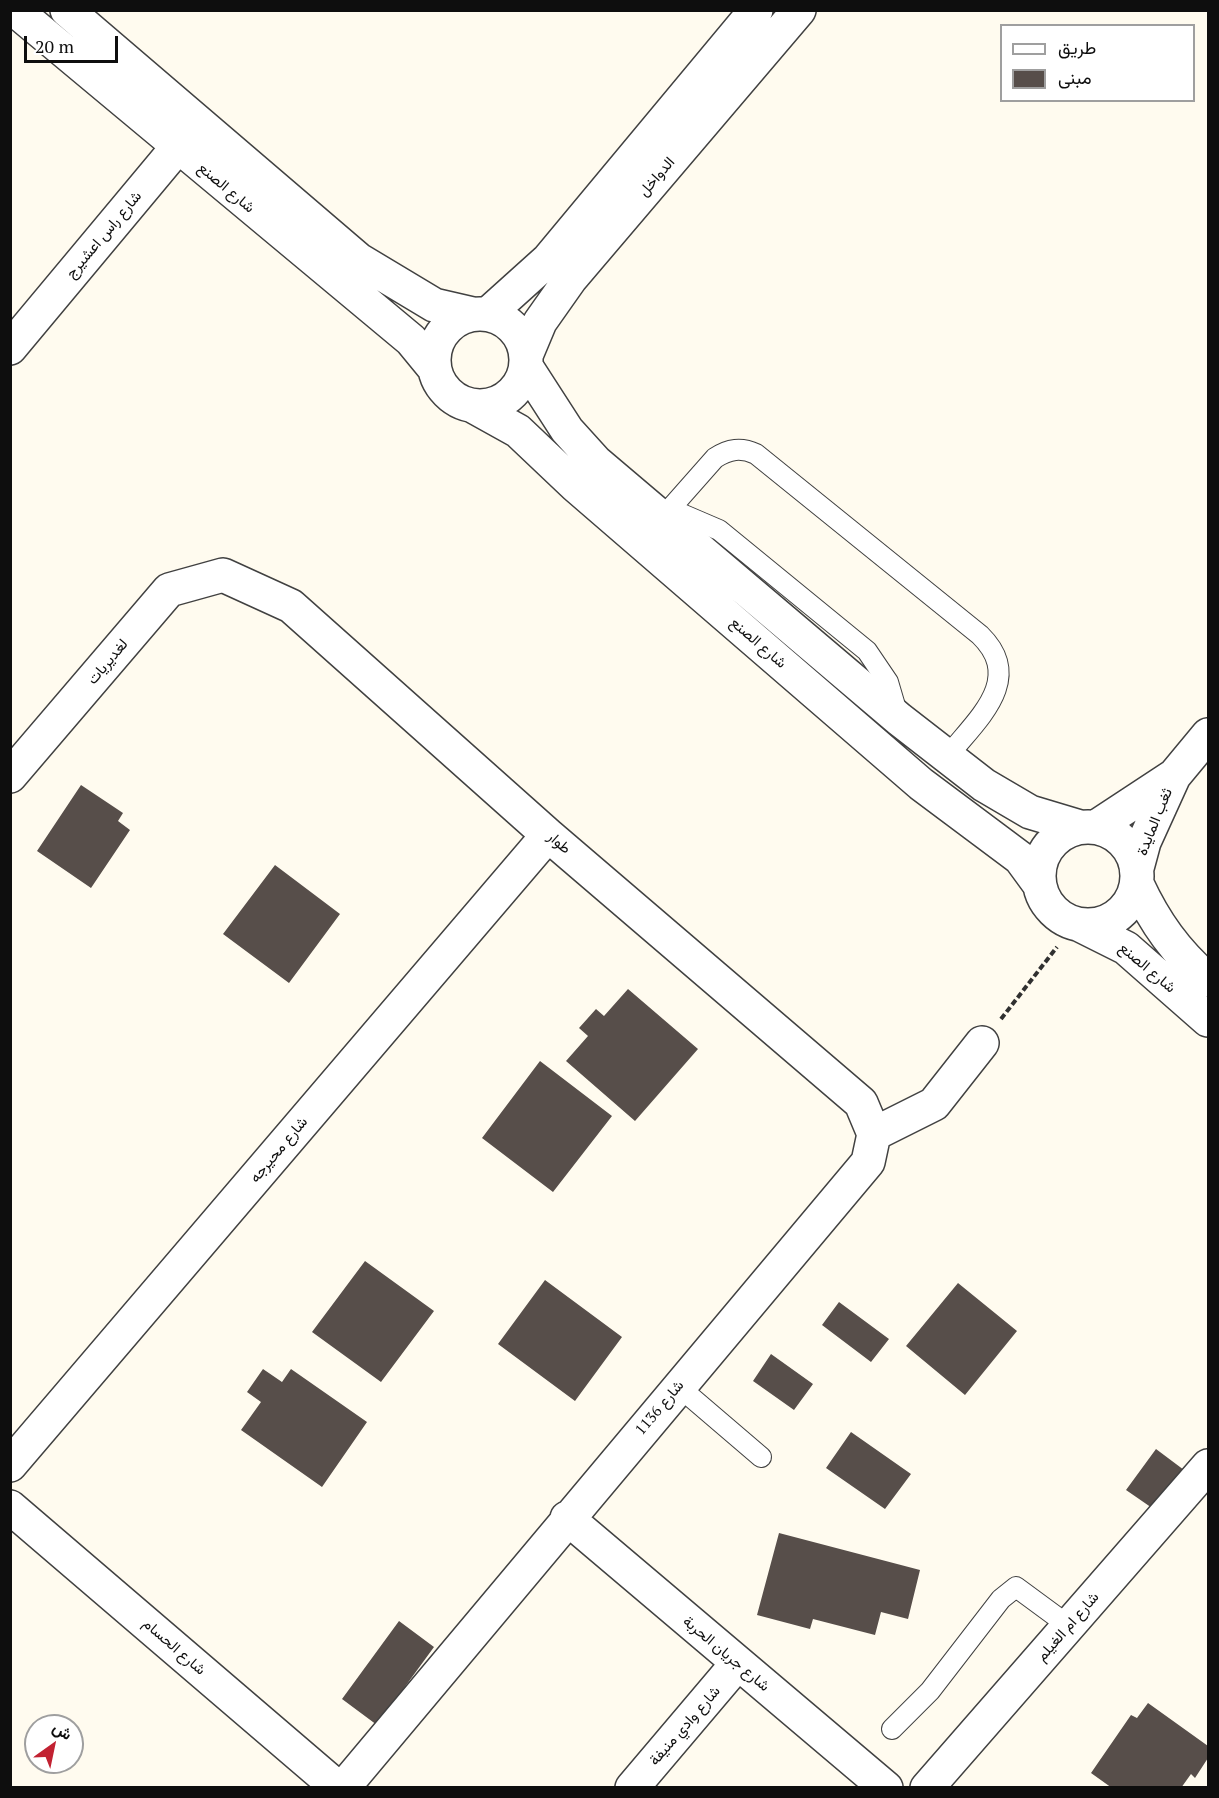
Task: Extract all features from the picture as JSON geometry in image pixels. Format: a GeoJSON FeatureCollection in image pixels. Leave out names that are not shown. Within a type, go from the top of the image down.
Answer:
{"type":"FeatureCollection","features":[{"type":"Feature","properties":{"kind":"street","name":"شارع الصنع"},"geometry":{"type":"LineString","coordinates":[[15,10],[359,260],[434,305],[480,314]]}},
{"type":"Feature","properties":{"kind":"street","name":"شارع الصنع"},"geometry":{"type":"LineString","coordinates":[[67,10],[188,135],[411,340],[434,368]]}},
{"type":"Feature","properties":{"kind":"street","name":"الدواخل"},"geometry":{"type":"LineString","coordinates":[[480,314],[548,260],[756,10]]}},
{"type":"Feature","properties":{"kind":"street","name":"الدواخل"},"geometry":{"type":"LineString","coordinates":[[527,360],[546,312],[571,278],[799,10]]}},
{"type":"Feature","properties":{"kind":"street","name":"شارع راس اعشيرج"},"geometry":{"type":"LineString","coordinates":[[10,348],[188,135]]}},
{"type":"Feature","properties":{"kind":"street"},"geometry":{"type":"LineString","coordinates":[[527,360],[522,382],[508,397],[488,406],[473,406],[448,393],[439,381],[434,368],[434,353],[439,339],[447,327],[459,319],[480,314],[502,319],[513,327],[522,339],[527,360],[567,430],[596,462],[666,514],[899,719],[984,785],[1030,812],[1111,832],[1123,841],[1132,853],[1137,876],[1132,899],[1111,921],[1096,925],[1073,923],[1048,905],[1039,884],[1039,868],[1044,853],[1053,840],[1065,832],[1088,827]]}},
{"type":"Feature","properties":{"kind":"street","name":"شارع الصنع"},"geometry":{"type":"LineString","coordinates":[[473,406],[518,431],[576,486],[921,784],[1020,858],[1039,884]]}},
{"type":"Feature","properties":{"kind":"street","name":"لغديريات"},"geometry":{"type":"LineString","coordinates":[[10,776],[169,590],[223,575]]}},
{"type":"Feature","properties":{"kind":"street","name":"طوار"},"geometry":{"type":"LineString","coordinates":[[223,575],[291,606],[548,835],[861,1103],[874,1134]]}},
{"type":"Feature","properties":{"kind":"street","name":"ثغب المايدة"},"geometry":{"type":"LineString","coordinates":[[1137,876],[1144,842],[1174,776],[1209,735]]}},
{"type":"Feature","properties":{"kind":"street","name":"ثغب المايدة"},"geometry":{"type":"LineString","coordinates":[[1088,827],[1174,776]]}},
{"type":"Feature","properties":{"kind":"street","name":"شارع محيرجه"},"geometry":{"type":"LineString","coordinates":[[10,1465],[548,835]]}},
{"type":"Feature","properties":{"kind":"street","name":"شارع الصنع"},"geometry":{"type":"LineString","coordinates":[[1137,876],[1151,914],[1168,940],[1185,960],[1209,980]]}},
{"type":"Feature","properties":{"kind":"street","name":"شارع الصنع"},"geometry":{"type":"LineString","coordinates":[[1073,923],[1126,948],[1209,1020]]}},
{"type":"Feature","properties":{"kind":"street"},"geometry":{"type":"LineString","coordinates":[[874,1134],[934,1104],[982,1043]]}},
{"type":"Feature","properties":{"kind":"street","name":"شارع 1136"},"geometry":{"type":"LineString","coordinates":[[343,1788],[567,1518],[868,1162],[874,1134]]}},
{"type":"Feature","properties":{"kind":"street","name":"شارع ام الغيلم"},"geometry":{"type":"LineString","coordinates":[[927,1788],[1209,1466]]}},
{"type":"Feature","properties":{"kind":"street","name":"شارع الحسام"},"geometry":{"type":"LineString","coordinates":[[10,1507],[338,1788]]}},
{"type":"Feature","properties":{"kind":"street","name":"شارع جريان الحربة"},"geometry":{"type":"LineString","coordinates":[[567,1518],[886,1788]]}},
{"type":"Feature","properties":{"kind":"street","name":"شارع وادي منيفة"},"geometry":{"type":"LineString","coordinates":[[632,1788],[737,1664]]}},
{"type":"Feature","properties":{"kind":"lane"},"geometry":{"type":"LineString","coordinates":[[666,514],[715,458],[724,452],[746,450],[765,460],[980,635],[995,653],[999,664],[998,688],[986,708],[947,757]]}},
{"type":"Feature","properties":{"kind":"lane"},"geometry":{"type":"LineString","coordinates":[[678,1386],[761,1457]]}},
{"type":"Feature","properties":{"kind":"lane"},"geometry":{"type":"LineString","coordinates":[[892,1729],[930,1691],[1001,1599],[1016,1587],[1069,1626]]}},
{"type":"Feature","properties":{"kind":"path"},"geometry":{"type":"LineString","coordinates":[[982,1043],[1057,950],[1073,923]]}},
{"type":"Feature","properties":{"kind":"building"},"geometry":{"type":"Polygon","coordinates":[[[81,785],[123,813],[118,821],[130,830],[91,888],[37,851],[81,785]]]}},
{"type":"Feature","properties":{"kind":"building"},"geometry":{"type":"Polygon","coordinates":[[[275,865],[340,914],[289,983],[223,934],[275,865]]]}},
{"type":"Feature","properties":{"kind":"building"},"geometry":{"type":"Polygon","coordinates":[[[628,989],[698,1049],[635,1121],[566,1061],[588,1036],[579,1028],[596,1009],[604,1016],[628,989]]]}},
{"type":"Feature","properties":{"kind":"building"},"geometry":{"type":"Polygon","coordinates":[[[540,1061],[612,1116],[553,1192],[482,1138],[540,1061]]]}},
{"type":"Feature","properties":{"kind":"building"},"geometry":{"type":"Polygon","coordinates":[[[365,1261],[434,1311],[381,1382],[312,1332],[365,1261]]]}},
{"type":"Feature","properties":{"kind":"building"},"geometry":{"type":"Polygon","coordinates":[[[545,1280],[622,1337],[575,1401],[498,1344],[545,1280]]]}},
{"type":"Feature","properties":{"kind":"building"},"geometry":{"type":"Polygon","coordinates":[[[958,1283],[1017,1331],[965,1395],[906,1346],[958,1283]]]}},
{"type":"Feature","properties":{"kind":"building"},"geometry":{"type":"Polygon","coordinates":[[[839,1302],[889,1339],[871,1362],[822,1325],[839,1302]]]}},
{"type":"Feature","properties":{"kind":"building"},"geometry":{"type":"Polygon","coordinates":[[[771,1354],[813,1384],[794,1410],[753,1381],[771,1354]]]}},
{"type":"Feature","properties":{"kind":"building"},"geometry":{"type":"Polygon","coordinates":[[[263,1369],[282,1382],[291,1369],[367,1422],[322,1487],[241,1430],[261,1402],[247,1392],[263,1369]]]}},
{"type":"Feature","properties":{"kind":"building"},"geometry":{"type":"Polygon","coordinates":[[[851,1432],[911,1474],[885,1509],[826,1468],[851,1432]]]}},
{"type":"Feature","properties":{"kind":"building"},"geometry":{"type":"Polygon","coordinates":[[[1156,1449],[1184,1470],[1155,1510],[1126,1490],[1156,1449]]]}},
{"type":"Feature","properties":{"kind":"building"},"geometry":{"type":"Polygon","coordinates":[[[779,1533],[920,1570],[908,1619],[881,1612],[875,1635],[813,1619],[810,1629],[757,1615],[779,1533]]]}},
{"type":"Feature","properties":{"kind":"building"},"geometry":{"type":"Polygon","coordinates":[[[399,1621],[434,1647],[377,1725],[342,1699],[399,1621]]]}},
{"type":"Feature","properties":{"kind":"building"},"geometry":{"type":"Polygon","coordinates":[[[1148,1703],[1208,1746],[1208,1758],[1195,1778],[1191,1774],[1181,1788],[1112,1788],[1091,1773],[1131,1715],[1137,1718],[1148,1703]]]}}]}
